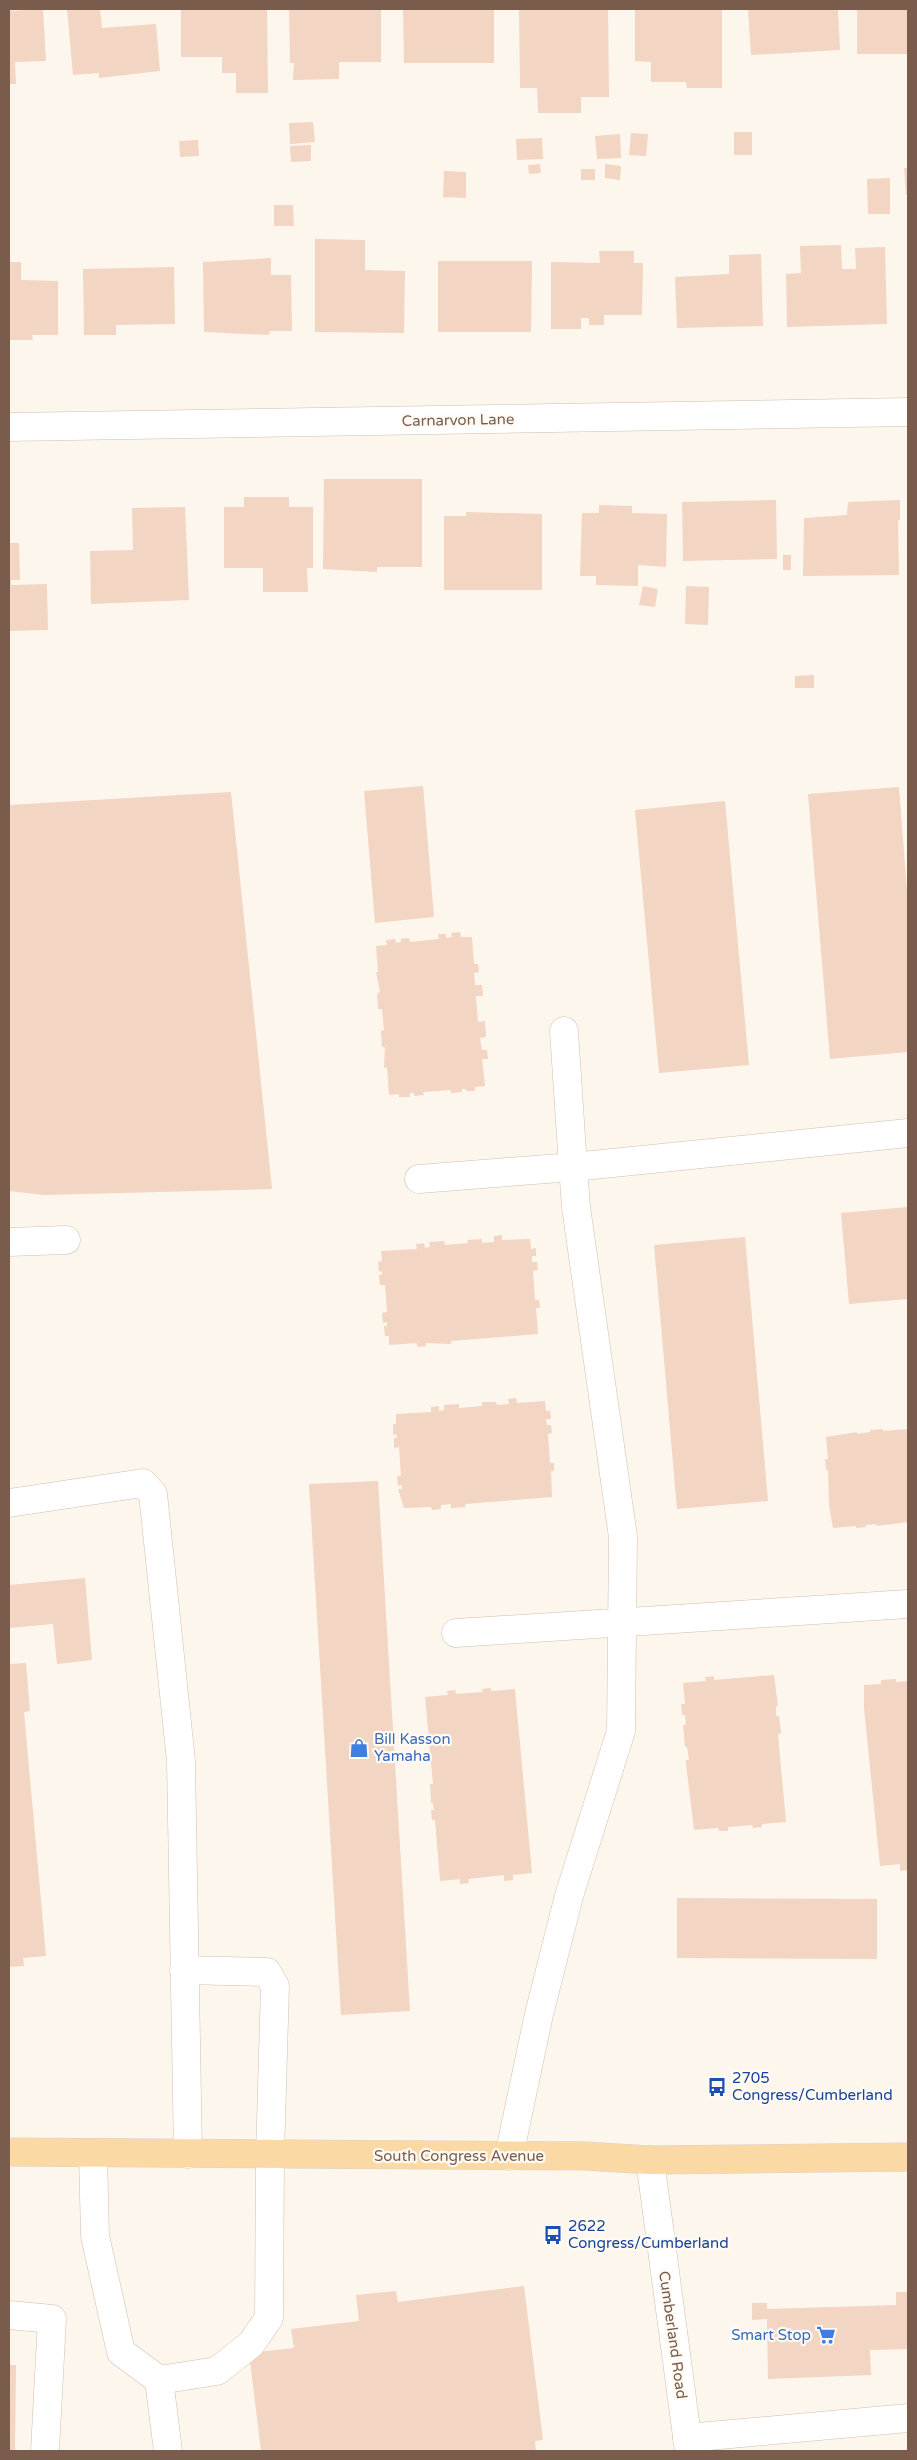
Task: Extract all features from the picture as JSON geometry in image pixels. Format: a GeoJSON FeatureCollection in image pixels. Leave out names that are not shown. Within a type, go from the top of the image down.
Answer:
{"type":"FeatureCollection","features":[{"type":"Feature","properties":{"kind":"main road","name":"South Congress Avenue"},"geometry":{"type":"LineString","coordinates":[[9,2152],[585,2156],[650,2160],[908,2157]]}},
{"type":"Feature","properties":{"kind":"street","name":"Carnarvon Lane"},"geometry":{"type":"LineString","coordinates":[[9,427],[908,412]]}},
{"type":"Feature","properties":{"kind":"street"},"geometry":{"type":"LineString","coordinates":[[509,2156],[539,2014],[569,1896],[622,1731],[623,1537],[576,1207],[564,1031]]}},
{"type":"Feature","properties":{"kind":"street"},"geometry":{"type":"LineString","coordinates":[[419,1178],[573,1167],[908,1133]]}},
{"type":"Feature","properties":{"kind":"street"},"geometry":{"type":"LineString","coordinates":[[9,1242],[66,1240]]}},
{"type":"Feature","properties":{"kind":"street"},"geometry":{"type":"LineString","coordinates":[[9,1503],[143,1483],[153,1494],[181,1761],[188,2154]]}},
{"type":"Feature","properties":{"kind":"street"},"geometry":{"type":"LineString","coordinates":[[456,1633],[908,1604]]}},
{"type":"Feature","properties":{"kind":"street"},"geometry":{"type":"LineString","coordinates":[[93,2153],[95,2236],[121,2352],[159,2380],[217,2371],[251,2344],[269,2318],[270,2155],[276,1986],[267,1972],[184,1970]]}},
{"type":"Feature","properties":{"kind":"street","name":"Cumberland Road"},"geometry":{"type":"LineString","coordinates":[[650,2160],[688,2444]]}},
{"type":"Feature","properties":{"kind":"street"},"geometry":{"type":"LineString","coordinates":[[9,2315],[52,2319],[45,2451]]}},
{"type":"Feature","properties":{"kind":"street"},"geometry":{"type":"LineString","coordinates":[[159,2380],[168,2451]]}},
{"type":"Feature","properties":{"kind":"street"},"geometry":{"type":"LineString","coordinates":[[688,2444],[908,2418]]}},
{"type":"Feature","properties":{"kind":"building"},"geometry":{"type":"Polygon","coordinates":[[[43,9],[46,61],[15,62],[16,84],[9,84],[9,11],[43,9]]]}},
{"type":"Feature","properties":{"kind":"building"},"geometry":{"type":"Polygon","coordinates":[[[67,9],[100,9],[102,28],[156,24],[160,71],[99,78],[99,73],[73,75],[67,9]]]}},
{"type":"Feature","properties":{"kind":"building"},"geometry":{"type":"Polygon","coordinates":[[[181,9],[267,9],[268,93],[236,93],[236,73],[222,73],[222,57],[181,57],[181,9]]]}},
{"type":"Feature","properties":{"kind":"building"},"geometry":{"type":"Polygon","coordinates":[[[289,9],[381,9],[381,62],[339,62],[339,79],[293,80],[294,63],[290,63],[289,9]]]}},
{"type":"Feature","properties":{"kind":"building"},"geometry":{"type":"Polygon","coordinates":[[[403,9],[494,9],[494,63],[404,63],[403,9]]]}},
{"type":"Feature","properties":{"kind":"building"},"geometry":{"type":"Polygon","coordinates":[[[519,9],[608,9],[609,97],[581,97],[581,113],[538,113],[537,88],[520,88],[519,9]]]}},
{"type":"Feature","properties":{"kind":"building"},"geometry":{"type":"Polygon","coordinates":[[[635,9],[722,9],[722,88],[687,88],[686,82],[651,82],[651,62],[635,61],[635,9]]]}},
{"type":"Feature","properties":{"kind":"building"},"geometry":{"type":"Polygon","coordinates":[[[748,9],[838,9],[840,50],[751,55],[748,9]]]}},
{"type":"Feature","properties":{"kind":"building"},"geometry":{"type":"Polygon","coordinates":[[[857,9],[908,9],[908,54],[857,54],[857,9]]]}},
{"type":"Feature","properties":{"kind":"building"},"geometry":{"type":"Polygon","coordinates":[[[313,122],[315,142],[290,144],[289,123],[313,122]]]}},
{"type":"Feature","properties":{"kind":"building"},"geometry":{"type":"Polygon","coordinates":[[[734,132],[752,132],[752,155],[734,155],[734,132]]]}},
{"type":"Feature","properties":{"kind":"building"},"geometry":{"type":"Polygon","coordinates":[[[631,133],[648,134],[646,156],[629,155],[631,133]]]}},
{"type":"Feature","properties":{"kind":"building"},"geometry":{"type":"Polygon","coordinates":[[[620,134],[621,158],[597,159],[595,136],[620,134]]]}},
{"type":"Feature","properties":{"kind":"building"},"geometry":{"type":"Polygon","coordinates":[[[542,138],[543,159],[517,160],[516,139],[542,138]]]}},
{"type":"Feature","properties":{"kind":"building"},"geometry":{"type":"Polygon","coordinates":[[[198,140],[199,156],[180,157],[179,141],[198,140]]]}},
{"type":"Feature","properties":{"kind":"building"},"geometry":{"type":"Polygon","coordinates":[[[311,145],[311,161],[291,162],[290,146],[311,145]]]}},
{"type":"Feature","properties":{"kind":"building"},"geometry":{"type":"Polygon","coordinates":[[[540,164],[541,173],[529,174],[528,165],[540,164]]]}},
{"type":"Feature","properties":{"kind":"building"},"geometry":{"type":"Polygon","coordinates":[[[605,164],[621,166],[620,180],[605,178],[605,164]]]}},
{"type":"Feature","properties":{"kind":"building"},"geometry":{"type":"Polygon","coordinates":[[[904,168],[908,168],[908,195],[906,195],[904,168]]]}},
{"type":"Feature","properties":{"kind":"building"},"geometry":{"type":"Polygon","coordinates":[[[581,169],[595,169],[595,180],[581,180],[581,169]]]}},
{"type":"Feature","properties":{"kind":"building"},"geometry":{"type":"Polygon","coordinates":[[[444,171],[466,172],[466,198],[443,197],[444,171]]]}},
{"type":"Feature","properties":{"kind":"building"},"geometry":{"type":"Polygon","coordinates":[[[890,178],[890,214],[868,214],[867,179],[890,178]]]}},
{"type":"Feature","properties":{"kind":"building"},"geometry":{"type":"Polygon","coordinates":[[[274,205],[293,205],[294,226],[274,226],[274,205]]]}},
{"type":"Feature","properties":{"kind":"building"},"geometry":{"type":"Polygon","coordinates":[[[315,239],[365,240],[365,270],[405,271],[404,333],[315,332],[315,239]]]}},
{"type":"Feature","properties":{"kind":"building"},"geometry":{"type":"Polygon","coordinates":[[[841,245],[842,269],[856,269],[855,248],[885,247],[887,324],[787,327],[786,274],[801,273],[800,246],[841,245]]]}},
{"type":"Feature","properties":{"kind":"building"},"geometry":{"type":"Polygon","coordinates":[[[599,251],[634,251],[634,263],[643,263],[642,315],[604,315],[604,325],[589,325],[589,318],[581,318],[581,329],[551,329],[551,262],[600,263],[599,251]]]}},
{"type":"Feature","properties":{"kind":"building"},"geometry":{"type":"Polygon","coordinates":[[[761,254],[763,326],[677,328],[675,277],[729,274],[729,255],[761,254]]]}},
{"type":"Feature","properties":{"kind":"building"},"geometry":{"type":"Polygon","coordinates":[[[271,258],[271,275],[291,275],[292,331],[270,331],[269,335],[204,332],[203,262],[271,258]]]}},
{"type":"Feature","properties":{"kind":"building"},"geometry":{"type":"Polygon","coordinates":[[[438,261],[532,261],[531,332],[438,332],[438,261]]]}},
{"type":"Feature","properties":{"kind":"building"},"geometry":{"type":"Polygon","coordinates":[[[9,262],[21,262],[21,280],[58,281],[58,335],[32,335],[33,340],[9,340],[9,262]]]}},
{"type":"Feature","properties":{"kind":"building"},"geometry":{"type":"Polygon","coordinates":[[[174,267],[175,324],[116,325],[116,335],[84,335],[83,269],[174,267]]]}},
{"type":"Feature","properties":{"kind":"building"},"geometry":{"type":"Polygon","coordinates":[[[324,479],[422,479],[422,567],[377,567],[377,572],[323,569],[324,479]]]}},
{"type":"Feature","properties":{"kind":"building"},"geometry":{"type":"Polygon","coordinates":[[[244,497],[289,497],[289,507],[313,507],[313,568],[307,568],[308,592],[263,592],[263,568],[224,568],[224,507],[244,507],[244,497]]]}},
{"type":"Feature","properties":{"kind":"building"},"geometry":{"type":"Polygon","coordinates":[[[776,500],[777,559],[683,561],[682,502],[776,500]]]}},
{"type":"Feature","properties":{"kind":"building"},"geometry":{"type":"Polygon","coordinates":[[[900,500],[900,520],[898,520],[899,575],[803,576],[804,518],[847,515],[848,502],[900,500]]]}},
{"type":"Feature","properties":{"kind":"building"},"geometry":{"type":"Polygon","coordinates":[[[599,505],[632,506],[632,513],[667,514],[666,567],[638,565],[638,586],[596,585],[596,576],[580,576],[582,513],[599,513],[599,505]]]}},
{"type":"Feature","properties":{"kind":"building"},"geometry":{"type":"Polygon","coordinates":[[[185,507],[189,600],[91,604],[90,551],[133,550],[132,508],[185,507]]]}},
{"type":"Feature","properties":{"kind":"building"},"geometry":{"type":"Polygon","coordinates":[[[466,512],[542,514],[542,590],[444,590],[444,516],[466,516],[466,512]]]}},
{"type":"Feature","properties":{"kind":"building"},"geometry":{"type":"Polygon","coordinates":[[[9,543],[19,543],[20,580],[11,580],[11,585],[47,584],[48,630],[9,631],[9,543]]]}},
{"type":"Feature","properties":{"kind":"building"},"geometry":{"type":"Polygon","coordinates":[[[783,555],[791,555],[791,570],[783,570],[783,555]]]}},
{"type":"Feature","properties":{"kind":"building"},"geometry":{"type":"Polygon","coordinates":[[[643,586],[658,589],[655,607],[639,605],[643,586]]]}},
{"type":"Feature","properties":{"kind":"building"},"geometry":{"type":"Polygon","coordinates":[[[686,586],[709,587],[708,625],[685,624],[686,586]]]}},
{"type":"Feature","properties":{"kind":"building"},"geometry":{"type":"Polygon","coordinates":[[[814,675],[814,688],[795,688],[795,676],[814,675]]]}},
{"type":"Feature","properties":{"kind":"building"},"geometry":{"type":"Polygon","coordinates":[[[423,786],[434,917],[375,923],[364,791],[423,786]]]}},
{"type":"Feature","properties":{"kind":"building"},"geometry":{"type":"Polygon","coordinates":[[[899,787],[908,904],[908,1052],[830,1059],[808,794],[899,787]]]}},
{"type":"Feature","properties":{"kind":"building"},"geometry":{"type":"Polygon","coordinates":[[[231,792],[272,1189],[44,1195],[9,1191],[9,805],[231,792]]]}},
{"type":"Feature","properties":{"kind":"building"},"geometry":{"type":"Polygon","coordinates":[[[725,801],[749,1065],[659,1073],[635,810],[725,801]]]}},
{"type":"Feature","properties":{"kind":"building"},"geometry":{"type":"Polygon","coordinates":[[[460,932],[461,937],[472,937],[474,964],[478,964],[479,972],[474,973],[475,985],[482,985],[483,996],[476,996],[478,1022],[485,1021],[486,1037],[480,1038],[482,1050],[487,1050],[488,1059],[482,1059],[485,1086],[475,1087],[475,1091],[462,1089],[462,1092],[451,1093],[451,1090],[423,1092],[424,1095],[414,1096],[414,1093],[410,1093],[410,1097],[399,1097],[399,1094],[389,1095],[387,1067],[384,1068],[385,1047],[382,1047],[381,1031],[384,1030],[382,1009],[378,1009],[377,993],[380,992],[376,972],[378,972],[376,946],[387,945],[386,940],[395,939],[396,943],[401,942],[401,939],[409,938],[410,942],[439,939],[438,934],[446,934],[446,938],[452,937],[451,933],[460,932]]]}},
{"type":"Feature","properties":{"kind":"building"},"geometry":{"type":"Polygon","coordinates":[[[908,1207],[908,1299],[849,1304],[841,1213],[908,1207]]]}},
{"type":"Feature","properties":{"kind":"building"},"geometry":{"type":"Polygon","coordinates":[[[502,1235],[502,1240],[530,1239],[531,1249],[536,1248],[536,1256],[532,1256],[532,1262],[537,1262],[538,1270],[533,1271],[535,1300],[539,1300],[540,1308],[536,1308],[538,1334],[451,1341],[451,1344],[426,1343],[426,1346],[417,1347],[417,1343],[389,1345],[389,1336],[385,1336],[384,1326],[387,1326],[387,1322],[383,1323],[382,1313],[387,1312],[385,1285],[380,1285],[379,1275],[382,1275],[382,1271],[379,1272],[378,1262],[382,1261],[381,1251],[417,1249],[416,1244],[424,1243],[425,1248],[430,1247],[429,1242],[444,1241],[445,1245],[468,1243],[467,1240],[482,1239],[482,1243],[494,1242],[494,1236],[502,1235]]]}},
{"type":"Feature","properties":{"kind":"building"},"geometry":{"type":"Polygon","coordinates":[[[745,1237],[768,1501],[677,1509],[654,1245],[745,1237]]]}},
{"type":"Feature","properties":{"kind":"building"},"geometry":{"type":"Polygon","coordinates":[[[516,1398],[517,1403],[545,1401],[546,1411],[550,1411],[551,1419],[546,1419],[547,1425],[551,1425],[552,1433],[548,1434],[550,1463],[554,1463],[554,1471],[551,1471],[552,1497],[465,1504],[466,1507],[451,1508],[451,1504],[441,1505],[441,1509],[432,1510],[431,1507],[404,1508],[398,1489],[402,1489],[402,1485],[398,1486],[397,1476],[401,1476],[399,1447],[394,1448],[394,1438],[397,1438],[396,1434],[393,1435],[393,1424],[396,1424],[396,1414],[431,1412],[431,1407],[439,1406],[439,1411],[444,1410],[444,1405],[459,1404],[459,1408],[482,1406],[482,1402],[496,1402],[497,1405],[509,1404],[508,1399],[516,1398]]]}},
{"type":"Feature","properties":{"kind":"building"},"geometry":{"type":"Polygon","coordinates":[[[883,1429],[883,1431],[908,1429],[908,1522],[877,1526],[876,1524],[866,1525],[866,1527],[856,1528],[856,1526],[833,1528],[829,1505],[828,1470],[826,1470],[825,1459],[828,1459],[826,1437],[883,1429]]]}},
{"type":"Feature","properties":{"kind":"building","name":"Bill Kasson Yamaha"},"geometry":{"type":"Polygon","coordinates":[[[378,1481],[410,2011],[341,2015],[309,1484],[378,1481]]]}},
{"type":"Feature","properties":{"kind":"building"},"geometry":{"type":"Polygon","coordinates":[[[85,1578],[92,1660],[57,1664],[53,1624],[9,1628],[9,1585],[85,1578]]]}},
{"type":"Feature","properties":{"kind":"building"},"geometry":{"type":"Polygon","coordinates":[[[26,1663],[30,1711],[24,1712],[46,1956],[23,1958],[24,1966],[9,1967],[9,1664],[26,1663]]]}},
{"type":"Feature","properties":{"kind":"building"},"geometry":{"type":"Polygon","coordinates":[[[774,1675],[778,1706],[776,1706],[776,1716],[779,1716],[781,1733],[778,1734],[786,1822],[762,1824],[762,1827],[753,1828],[752,1825],[728,1827],[728,1831],[719,1831],[718,1828],[694,1830],[686,1764],[686,1760],[689,1760],[687,1747],[685,1747],[683,1725],[686,1725],[685,1715],[682,1715],[681,1704],[685,1704],[683,1683],[706,1681],[705,1677],[714,1676],[714,1680],[774,1675]]]}},
{"type":"Feature","properties":{"kind":"building"},"geometry":{"type":"Polygon","coordinates":[[[896,1679],[896,1682],[908,1681],[908,1870],[900,1871],[900,1864],[880,1866],[864,1708],[864,1685],[881,1684],[881,1680],[896,1679]]]}},
{"type":"Feature","properties":{"kind":"building"},"geometry":{"type":"Polygon","coordinates":[[[491,1688],[491,1691],[515,1689],[532,1873],[513,1875],[513,1880],[504,1881],[504,1875],[468,1879],[469,1883],[460,1884],[460,1879],[440,1881],[435,1820],[432,1820],[431,1810],[434,1810],[433,1803],[431,1803],[430,1784],[433,1784],[425,1697],[448,1695],[447,1691],[455,1690],[456,1694],[483,1692],[482,1689],[491,1688]]]}},
{"type":"Feature","properties":{"kind":"building"},"geometry":{"type":"Polygon","coordinates":[[[677,1898],[877,1899],[877,1959],[677,1958],[677,1898]]]}},
{"type":"Feature","properties":{"kind":"building"},"geometry":{"type":"Polygon","coordinates":[[[524,2286],[543,2440],[535,2441],[536,2451],[261,2451],[249,2353],[294,2348],[291,2329],[359,2321],[356,2295],[396,2291],[398,2302],[524,2286]]]}},
{"type":"Feature","properties":{"kind":"building"},"geometry":{"type":"Polygon","coordinates":[[[896,2292],[908,2292],[908,2349],[870,2350],[871,2375],[768,2379],[767,2319],[752,2320],[752,2303],[767,2303],[767,2309],[896,2305],[896,2292]]]}},
{"type":"Feature","properties":{"kind":"building"},"geometry":{"type":"Polygon","coordinates":[[[9,2365],[16,2365],[15,2451],[9,2451],[9,2365]]]}},
{"type":"Feature","properties":{"kind":"place","name":"Bill Kasson Yamaha"},"geometry":{"type":"Point","coordinates":[359,1748]}},
{"type":"Feature","properties":{"kind":"place","name":"2705 Congress/Cumberland"},"geometry":{"type":"Point","coordinates":[717,2087]}},
{"type":"Feature","properties":{"kind":"place","name":"2622 Congress/Cumberland"},"geometry":{"type":"Point","coordinates":[553,2235]}},
{"type":"Feature","properties":{"kind":"place","name":"Smart Stop"},"geometry":{"type":"Point","coordinates":[826,2335]}}]}
